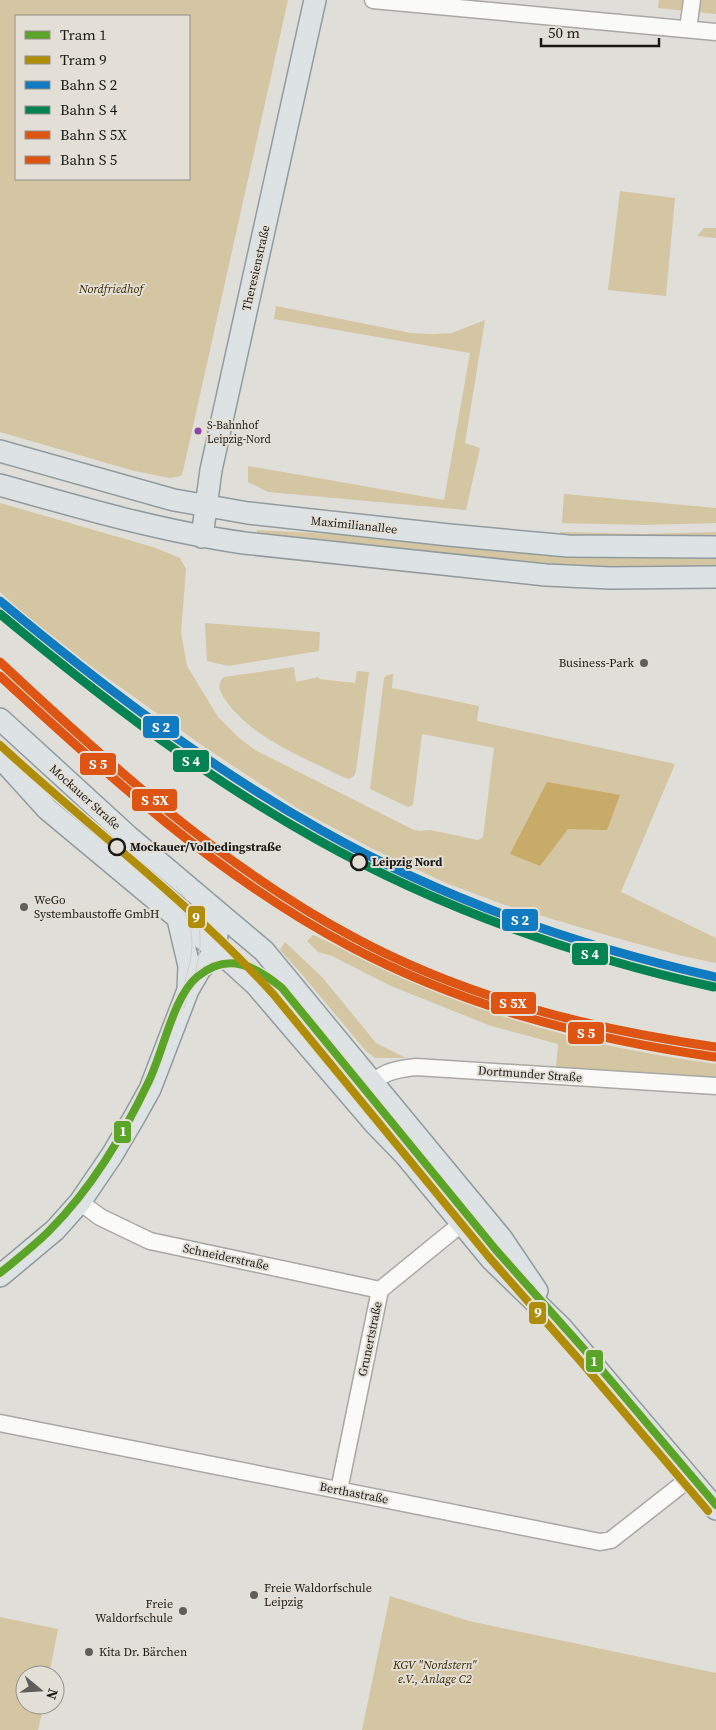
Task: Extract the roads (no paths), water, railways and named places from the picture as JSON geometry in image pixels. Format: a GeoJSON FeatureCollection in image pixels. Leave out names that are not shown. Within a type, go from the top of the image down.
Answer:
{"type":"FeatureCollection","features":[{"type":"Feature","properties":{"kind":"main road","name":"Theresienstraße"},"geometry":{"type":"LineString","coordinates":[[202,537],[211,470],[315,0]]}},
{"type":"Feature","properties":{"kind":"main road","name":"Maximilianallee"},"geometry":{"type":"LineString","coordinates":[[0,451],[147,493],[205,507],[268,516],[549,545],[620,548],[716,547]]}},
{"type":"Feature","properties":{"kind":"main road"},"geometry":{"type":"LineString","coordinates":[[0,485],[114,517],[202,537],[289,549],[546,575],[610,578],[716,577]]}},
{"type":"Feature","properties":{"kind":"main road","name":"Mockauer Straße"},"geometry":{"type":"LineString","coordinates":[[0,719],[129,837],[254,942],[272,961],[502,1239],[561,1327]]}},
{"type":"Feature","properties":{"kind":"main road","name":"Mockauer Straße"},"geometry":{"type":"LineString","coordinates":[[0,757],[47,809],[256,985],[353,1098],[406,1156],[492,1260],[561,1327],[716,1509]]}},
{"type":"Feature","properties":{"kind":"main road"},"geometry":{"type":"LineString","coordinates":[[0,1276],[55,1230],[80,1202],[112,1155],[150,1089],[188,990],[199,971],[216,950],[218,931],[212,907]]}},
{"type":"Feature","properties":{"kind":"main road"},"geometry":{"type":"LineString","coordinates":[[178,919],[189,966],[188,990]]}},
{"type":"Feature","properties":{"kind":"main road"},"geometry":{"type":"LineString","coordinates":[[216,950],[272,961]]}},
{"type":"Feature","properties":{"kind":"street"},"geometry":{"type":"LineString","coordinates":[[373,0],[464,4],[716,32]]}},
{"type":"Feature","properties":{"kind":"street"},"geometry":{"type":"LineString","coordinates":[[688,29],[692,0]]}},
{"type":"Feature","properties":{"kind":"street","name":"Dortmunder Straße"},"geometry":{"type":"LineString","coordinates":[[353,1098],[384,1073],[396,1069],[416,1067],[716,1086]]}},
{"type":"Feature","properties":{"kind":"street","name":"Schneiderstraße"},"geometry":{"type":"LineString","coordinates":[[80,1202],[100,1217],[150,1242],[380,1290]]}},
{"type":"Feature","properties":{"kind":"street","name":"Grunertstraße"},"geometry":{"type":"LineString","coordinates":[[339,1490],[380,1290],[461,1224]]}},
{"type":"Feature","properties":{"kind":"street","name":"Berthastraße"},"geometry":{"type":"LineString","coordinates":[[0,1423],[600,1542],[611,1540],[690,1478]]}},
{"type":"Feature","properties":{"kind":"tram line","name":"9"},"geometry":{"type":"LineString","coordinates":[[0,745],[209,929],[274,995],[488,1256],[708,1511]]}},
{"type":"Feature","properties":{"kind":"tram line"},"geometry":{"type":"LineString","coordinates":[[176,886],[194,912],[200,936],[198,960],[184,1008]]}},
{"type":"Feature","properties":{"kind":"tram line"},"geometry":{"type":"LineString","coordinates":[[166,888],[186,917],[192,938],[188,971],[178,1003]]}},
{"type":"Feature","properties":{"kind":"tram line","name":"1"},"geometry":{"type":"LineString","coordinates":[[0,1273],[37,1242],[65,1215],[105,1161],[128,1123],[148,1083],[175,1011],[189,986],[208,969],[230,963],[241,964],[262,973],[282,988],[496,1250],[590,1356],[716,1505]]}},
{"type":"Feature","properties":{"kind":"place","name":"S-Bahnhof Leipzig-Nord"},"geometry":{"type":"Point","coordinates":[198,431]}},
{"type":"Feature","properties":{"kind":"place","name":"Business-Park"},"geometry":{"type":"Point","coordinates":[644,663]}},
{"type":"Feature","properties":{"kind":"place","name":"Mockauer/Volbedingstraße"},"geometry":{"type":"Point","coordinates":[117,847]}},
{"type":"Feature","properties":{"kind":"place","name":"Leipzig Nord"},"geometry":{"type":"Point","coordinates":[359,862]}},
{"type":"Feature","properties":{"kind":"place","name":"WeGo Systembaustoffe GmbH"},"geometry":{"type":"Point","coordinates":[24,907]}},
{"type":"Feature","properties":{"kind":"place","name":"Freie Waldorfschule Leipzig"},"geometry":{"type":"Point","coordinates":[254,1595]}},
{"type":"Feature","properties":{"kind":"place","name":"Freie Waldorfschule"},"geometry":{"type":"Point","coordinates":[183,1611]}},
{"type":"Feature","properties":{"kind":"place","name":"Kita Dr. Bärchen"},"geometry":{"type":"Point","coordinates":[89,1652]}},
{"type":"Feature","properties":{"kind":"park label","name":"Nordfriedhof"},"geometry":{"type":"Point","coordinates":[111,289]}},
{"type":"Feature","properties":{"kind":"park label","name":"KGV \"Nordstern\" e.V., Anlage C2"},"geometry":{"type":"Point","coordinates":[435,1672]}}]}
